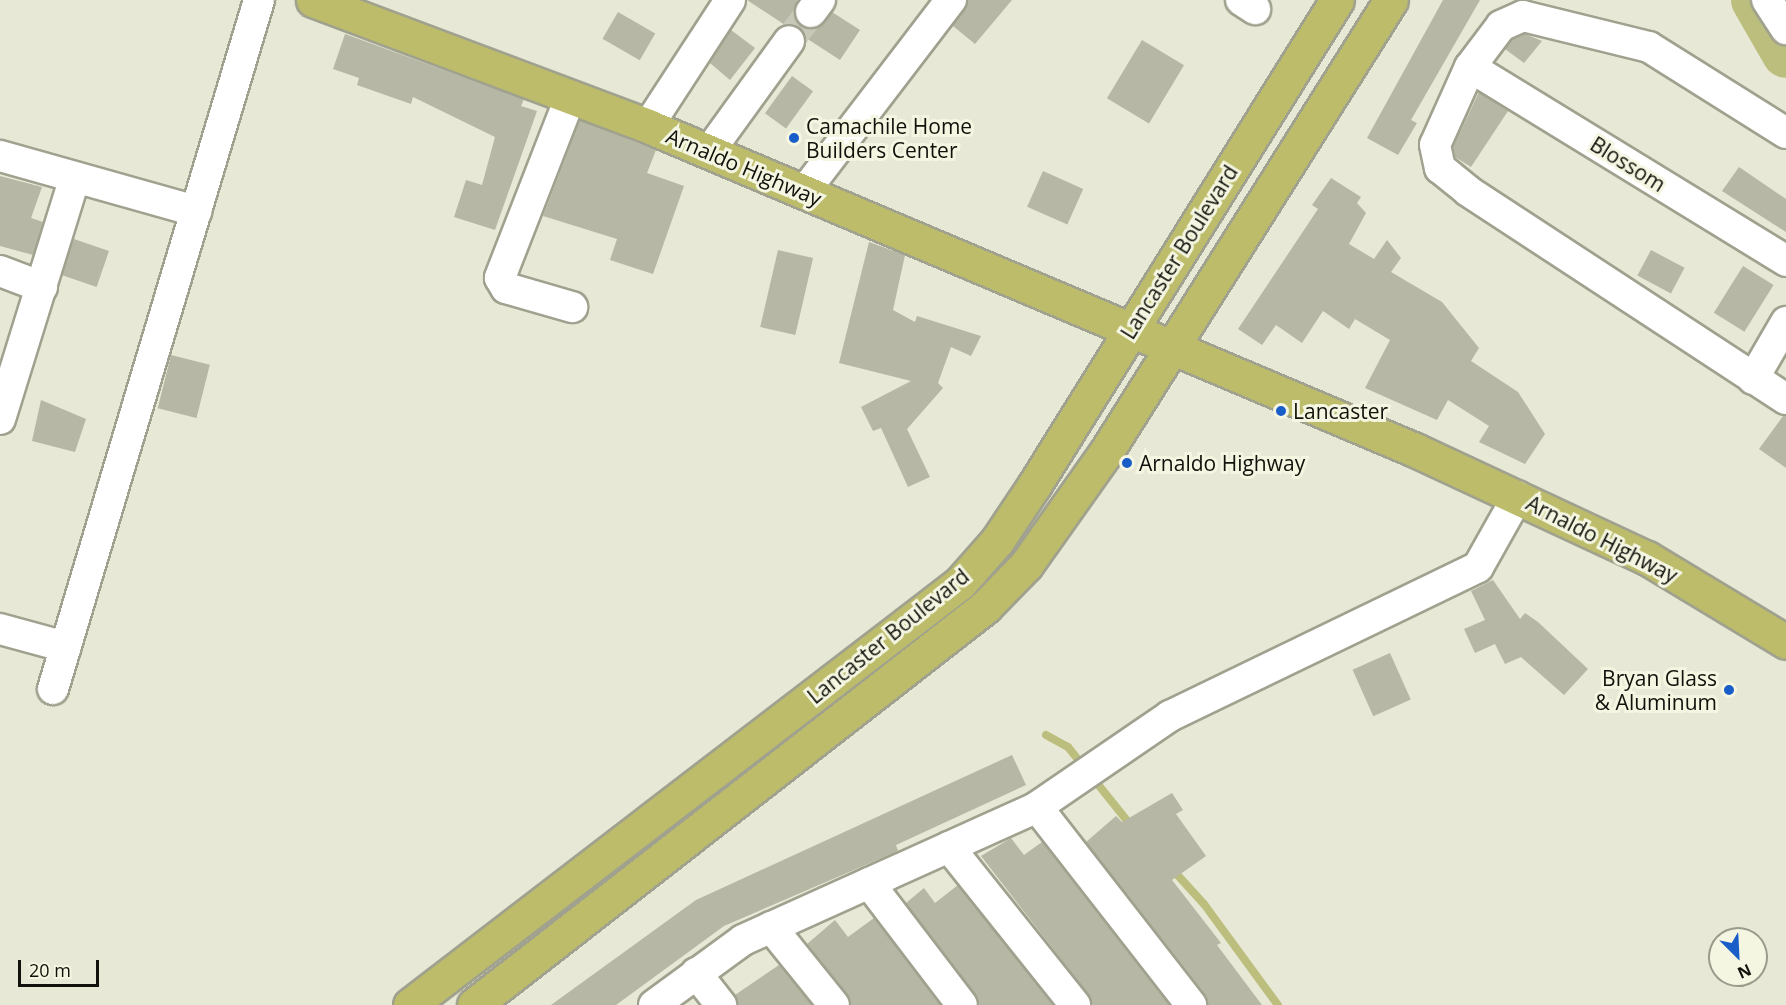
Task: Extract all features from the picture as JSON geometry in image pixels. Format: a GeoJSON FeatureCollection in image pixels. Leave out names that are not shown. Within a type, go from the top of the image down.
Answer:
{"type":"FeatureCollection","features":[{"type":"Feature","properties":{"kind":"main road","name":"Arnaldo Highway"},"geometry":{"type":"LineString","coordinates":[[313,0],[354,7],[570,98],[648,126],[1131,328],[1518,496],[1647,558],[1786,642]]}},
{"type":"Feature","properties":{"kind":"main road","name":"Lancaster Boulevard"},"geometry":{"type":"LineString","coordinates":[[410,1005],[960,584],[996,542],[1035,484],[1337,0]]}},
{"type":"Feature","properties":{"kind":"main road","name":"Lancaster Boulevard"},"geometry":{"type":"LineString","coordinates":[[474,1005],[985,607],[1026,565],[1068,510],[1174,347],[1392,0]]}},
{"type":"Feature","properties":{"kind":"street"},"geometry":{"type":"LineString","coordinates":[[53,688],[259,0]]}},
{"type":"Feature","properties":{"kind":"street"},"geometry":{"type":"LineString","coordinates":[[648,126],[730,0]]}},
{"type":"Feature","properties":{"kind":"street"},"geometry":{"type":"LineString","coordinates":[[804,192],[951,0]]}},
{"type":"Feature","properties":{"kind":"street"},"geometry":{"type":"LineString","coordinates":[[1767,0],[1786,29]]}},
{"type":"Feature","properties":{"kind":"street"},"geometry":{"type":"LineString","coordinates":[[1786,133],[1649,47],[1523,16],[1501,26],[1470,67],[1435,145],[1440,168],[1468,191],[1786,399]]}},
{"type":"Feature","properties":{"kind":"street"},"geometry":{"type":"LineString","coordinates":[[708,153],[789,41]]}},
{"type":"Feature","properties":{"kind":"street","name":"Blossom"},"geometry":{"type":"LineString","coordinates":[[1470,67],[1786,261]]}},
{"type":"Feature","properties":{"kind":"street"},"geometry":{"type":"LineString","coordinates":[[570,98],[500,278],[506,288],[572,307]]}},
{"type":"Feature","properties":{"kind":"street"},"geometry":{"type":"LineString","coordinates":[[0,156],[196,211]]}},
{"type":"Feature","properties":{"kind":"street"},"geometry":{"type":"LineString","coordinates":[[2,405],[42,287],[75,177]]}},
{"type":"Feature","properties":{"kind":"street"},"geometry":{"type":"LineString","coordinates":[[0,271],[42,287]]}},
{"type":"Feature","properties":{"kind":"street"},"geometry":{"type":"LineString","coordinates":[[1753,379],[1786,322]]}},
{"type":"Feature","properties":{"kind":"street"},"geometry":{"type":"LineString","coordinates":[[654,1005],[743,940],[1037,807],[1170,716],[1478,567],[1518,496]]}},
{"type":"Feature","properties":{"kind":"street"},"geometry":{"type":"LineString","coordinates":[[0,629],[66,647]]}},
{"type":"Feature","properties":{"kind":"street"},"geometry":{"type":"LineString","coordinates":[[1037,807],[1191,1005]]}},
{"type":"Feature","properties":{"kind":"street"},"geometry":{"type":"LineString","coordinates":[[950,847],[1075,1005]]}},
{"type":"Feature","properties":{"kind":"street"},"geometry":{"type":"LineString","coordinates":[[869,883],[962,1005]]}},
{"type":"Feature","properties":{"kind":"street"},"geometry":{"type":"LineString","coordinates":[[771,927],[834,1005]]}},
{"type":"Feature","properties":{"kind":"street"},"geometry":{"type":"LineString","coordinates":[[696,973],[721,1005]]}},
{"type":"Feature","properties":{"kind":"building"},"geometry":{"type":"Polygon","coordinates":[[[747,0],[797,0],[795,18],[808,29],[818,28],[832,12],[860,30],[840,60],[806,38],[799,27],[785,25],[747,0]]]}},
{"type":"Feature","properties":{"kind":"building"},"geometry":{"type":"Polygon","coordinates":[[[968,0],[1012,0],[975,44],[953,26],[968,0]]]}},
{"type":"Feature","properties":{"kind":"building"},"geometry":{"type":"Polygon","coordinates":[[[1443,0],[1480,0],[1411,120],[1417,123],[1398,155],[1367,138],[1443,0]]]}},
{"type":"Feature","properties":{"kind":"building"},"geometry":{"type":"Polygon","coordinates":[[[618,12],[655,34],[640,60],[602,39],[618,12]]]}},
{"type":"Feature","properties":{"kind":"building"},"geometry":{"type":"Polygon","coordinates":[[[731,30],[755,48],[730,80],[710,63],[731,30]]]}},
{"type":"Feature","properties":{"kind":"building"},"geometry":{"type":"Polygon","coordinates":[[[345,34],[524,99],[521,106],[537,111],[495,230],[454,217],[466,180],[482,185],[495,137],[413,97],[411,104],[357,85],[359,78],[333,69],[345,34]]]}},
{"type":"Feature","properties":{"kind":"building"},"geometry":{"type":"Polygon","coordinates":[[[1525,34],[1542,41],[1524,63],[1505,49],[1512,40],[1525,34]]]}},
{"type":"Feature","properties":{"kind":"building"},"geometry":{"type":"Polygon","coordinates":[[[1142,40],[1184,65],[1149,124],[1107,98],[1142,40]]]}},
{"type":"Feature","properties":{"kind":"building"},"geometry":{"type":"Polygon","coordinates":[[[792,76],[813,91],[786,128],[765,113],[792,76]]]}},
{"type":"Feature","properties":{"kind":"building"},"geometry":{"type":"Polygon","coordinates":[[[1479,92],[1508,111],[1471,167],[1455,157],[1453,147],[1479,92]]]}},
{"type":"Feature","properties":{"kind":"building"},"geometry":{"type":"Polygon","coordinates":[[[580,120],[656,150],[647,173],[684,186],[653,274],[610,260],[617,239],[543,216],[580,120]]]}},
{"type":"Feature","properties":{"kind":"building"},"geometry":{"type":"Polygon","coordinates":[[[1739,167],[1786,199],[1786,232],[1722,191],[1739,167]]]}},
{"type":"Feature","properties":{"kind":"building"},"geometry":{"type":"Polygon","coordinates":[[[1043,171],[1083,189],[1067,225],[1027,207],[1043,171]]]}},
{"type":"Feature","properties":{"kind":"building"},"geometry":{"type":"Polygon","coordinates":[[[0,176],[42,187],[31,218],[43,222],[33,255],[0,246],[0,176]]]}},
{"type":"Feature","properties":{"kind":"building"},"geometry":{"type":"Polygon","coordinates":[[[1331,178],[1361,197],[1357,203],[1366,213],[1349,244],[1374,259],[1387,240],[1401,258],[1391,272],[1442,302],[1479,348],[1471,361],[1518,392],[1545,434],[1525,464],[1479,442],[1489,426],[1448,400],[1437,420],[1365,388],[1390,340],[1355,319],[1349,329],[1323,311],[1302,343],[1276,325],[1262,345],[1238,329],[1318,209],[1312,205],[1331,178]]]}},
{"type":"Feature","properties":{"kind":"building"},"geometry":{"type":"Polygon","coordinates":[[[74,239],[109,251],[97,287],[62,275],[74,239]]]}},
{"type":"Feature","properties":{"kind":"building"},"geometry":{"type":"Polygon","coordinates":[[[869,242],[905,255],[893,310],[915,322],[917,316],[981,336],[971,356],[951,347],[938,383],[943,388],[907,429],[930,477],[908,487],[881,428],[873,431],[861,407],[911,381],[839,363],[869,242]]]}},
{"type":"Feature","properties":{"kind":"building"},"geometry":{"type":"Polygon","coordinates":[[[778,250],[813,258],[795,335],[760,327],[778,250]]]}},
{"type":"Feature","properties":{"kind":"building"},"geometry":{"type":"Polygon","coordinates":[[[1651,250],[1685,268],[1671,293],[1637,276],[1651,250]]]}},
{"type":"Feature","properties":{"kind":"building"},"geometry":{"type":"Polygon","coordinates":[[[1743,266],[1774,285],[1744,332],[1714,313],[1743,266]]]}},
{"type":"Feature","properties":{"kind":"building"},"geometry":{"type":"Polygon","coordinates":[[[171,355],[210,365],[197,418],[158,408],[171,355]]]}},
{"type":"Feature","properties":{"kind":"building"},"geometry":{"type":"Polygon","coordinates":[[[41,400],[86,419],[75,452],[32,441],[41,400]]]}},
{"type":"Feature","properties":{"kind":"building"},"geometry":{"type":"Polygon","coordinates":[[[1783,416],[1786,416],[1786,468],[1759,449],[1783,416]]]}},
{"type":"Feature","properties":{"kind":"building"},"geometry":{"type":"Polygon","coordinates":[[[1493,580],[1520,619],[1525,613],[1538,622],[1588,669],[1564,695],[1521,657],[1505,664],[1495,644],[1475,653],[1464,629],[1485,620],[1471,591],[1493,580]]]}},
{"type":"Feature","properties":{"kind":"building"},"geometry":{"type":"Polygon","coordinates":[[[1390,653],[1411,700],[1373,716],[1353,670],[1390,653]]]}},
{"type":"Feature","properties":{"kind":"building"},"geometry":{"type":"Polygon","coordinates":[[[1012,755],[1026,785],[896,845],[898,851],[724,926],[616,1005],[551,1005],[696,900],[1012,755]]]}},
{"type":"Feature","properties":{"kind":"building"},"geometry":{"type":"Polygon","coordinates":[[[1172,793],[1183,810],[1176,814],[1206,856],[1172,880],[1221,943],[1217,945],[1262,1005],[1208,1005],[1205,994],[1086,842],[1116,816],[1122,822],[1172,793]]]}},
{"type":"Feature","properties":{"kind":"building"},"geometry":{"type":"Polygon","coordinates":[[[1011,838],[1024,855],[1042,842],[1169,1005],[1092,1005],[1088,994],[981,856],[1011,838]]]}},
{"type":"Feature","properties":{"kind":"building"},"geometry":{"type":"Polygon","coordinates":[[[958,885],[1053,1005],[979,1005],[976,995],[906,903],[924,888],[935,903],[958,885]]]}},
{"type":"Feature","properties":{"kind":"building"},"geometry":{"type":"Polygon","coordinates":[[[874,918],[940,1005],[851,1005],[847,994],[807,944],[835,920],[848,937],[874,918]]]}},
{"type":"Feature","properties":{"kind":"building"},"geometry":{"type":"Polygon","coordinates":[[[779,965],[812,1005],[738,1005],[735,995],[779,965]]]}},
{"type":"Feature","properties":{"kind":"waterway"},"geometry":{"type":"LineString","coordinates":[[1755,0],[1786,54]]}},
{"type":"Feature","properties":{"kind":"waterway"},"geometry":{"type":"LineString","coordinates":[[1046,735],[1068,747],[1132,827]]}},
{"type":"Feature","properties":{"kind":"waterway"},"geometry":{"type":"LineString","coordinates":[[1172,869],[1204,904],[1278,1005]]}},
{"type":"Feature","properties":{"kind":"tunnel"},"geometry":{"type":"LineString","coordinates":[[789,41],[811,12]]}},
{"type":"Feature","properties":{"kind":"place","name":"Camachile Home Builders Center"},"geometry":{"type":"Point","coordinates":[794,138]}},
{"type":"Feature","properties":{"kind":"place","name":"Lancaster"},"geometry":{"type":"Point","coordinates":[1281,411]}},
{"type":"Feature","properties":{"kind":"place","name":"Arnaldo Highway"},"geometry":{"type":"Point","coordinates":[1127,463]}},
{"type":"Feature","properties":{"kind":"place","name":"Bryan Glass & Aluminum"},"geometry":{"type":"Point","coordinates":[1729,690]}}]}
